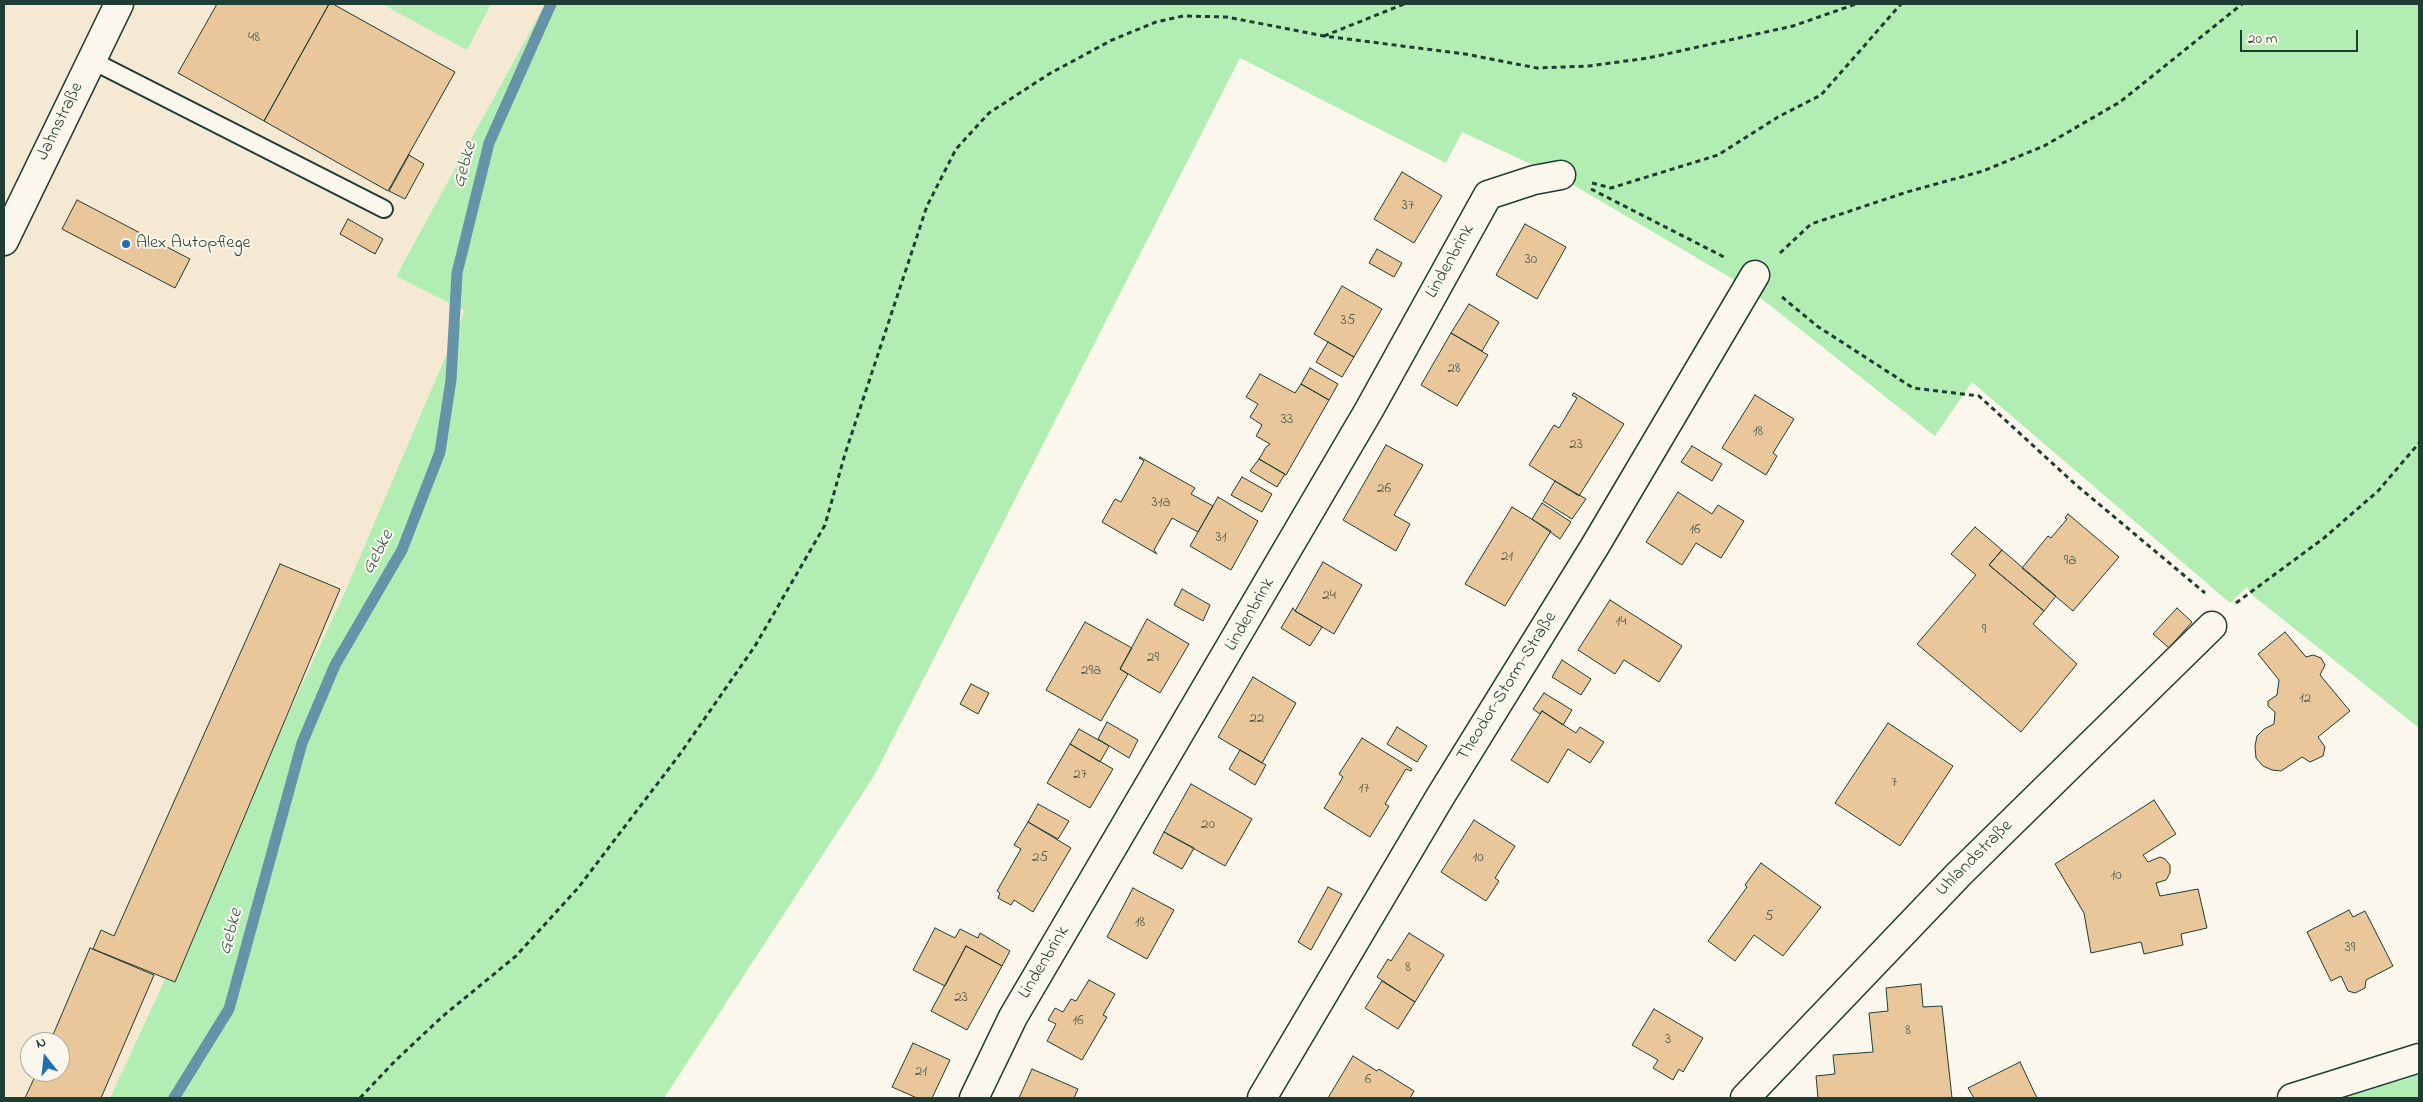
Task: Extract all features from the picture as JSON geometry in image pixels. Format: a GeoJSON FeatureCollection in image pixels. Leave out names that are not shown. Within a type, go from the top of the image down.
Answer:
{"type":"FeatureCollection","features":[{"type":"Feature","properties":{"kind":"street","name":"Jahnstraße"},"geometry":{"type":"LineString","coordinates":[[4,240],[119,4]]}},
{"type":"Feature","properties":{"kind":"street","name":"Lindenbrink"},"geometry":{"type":"LineString","coordinates":[[974,1098],[1013,1017],[1360,427],[1488,195],[1534,180],[1561,175]]}},
{"type":"Feature","properties":{"kind":"street","name":"Theodor-Storm-Straße"},"geometry":{"type":"LineString","coordinates":[[1262,1098],[1440,798],[1595,546],[1755,275]]}},
{"type":"Feature","properties":{"kind":"street","name":"Uhlandstraße"},"geometry":{"type":"LineString","coordinates":[[1745,1098],[1959,874],[2220,619]]}},
{"type":"Feature","properties":{"kind":"street"},"geometry":{"type":"LineString","coordinates":[[2292,1098],[2419,1058]]}},
{"type":"Feature","properties":{"kind":"lane"},"geometry":{"type":"LineString","coordinates":[[91,60],[384,209]]}},
{"type":"Feature","properties":{"kind":"path"},"geometry":{"type":"LineString","coordinates":[[1324,36],[1404,4]]}},
{"type":"Feature","properties":{"kind":"path"},"geometry":{"type":"LineString","coordinates":[[360,1098],[442,1016],[516,956],[578,888],[680,754],[755,646],[824,525],[845,454],[927,206],[956,149],[989,113],[1049,74],[1112,40],[1156,22],[1183,16],[1227,17],[1324,36],[1465,54],[1537,68],[1590,66],[1648,58],[1793,26],[1856,4]]}},
{"type":"Feature","properties":{"kind":"path"},"geometry":{"type":"LineString","coordinates":[[1561,175],[1611,188],[1718,155],[1778,117],[1821,95],[1901,4]]}},
{"type":"Feature","properties":{"kind":"path"},"geometry":{"type":"LineString","coordinates":[[1755,275],[1812,224],[1907,192],[1984,171],[2044,146],[2120,102],[2242,4]]}},
{"type":"Feature","properties":{"kind":"path"},"geometry":{"type":"LineString","coordinates":[[1561,175],[1657,222],[1755,275],[1817,326],[1913,388],[1979,396],[2220,619],[2324,538],[2371,497],[2419,444]]}},
{"type":"Feature","properties":{"kind":"shaded area"},"geometry":{"type":"Polygon","coordinates":[[[4,4],[545,4],[396,275],[466,310],[344,594],[110,1098],[4,1098],[4,4]]]}},
{"type":"Feature","properties":{"kind":"green space"},"geometry":{"type":"Polygon","coordinates":[[[382,4],[491,4],[467,50],[382,4]]]}},
{"type":"Feature","properties":{"kind":"green space"},"geometry":{"type":"Polygon","coordinates":[[[545,4],[2419,4],[2419,728],[2251,594],[2247,587],[2230,603],[1972,382],[1935,436],[1748,288],[1565,180],[1462,132],[1446,163],[1240,58],[874,776],[664,1098],[110,1098],[344,594],[465,311],[396,276],[545,4]]]}},
{"type":"Feature","properties":{"kind":"green space"},"geometry":{"type":"Polygon","coordinates":[[[2419,1073],[2419,1098],[2345,1098],[2419,1073]]]}},
{"type":"Feature","properties":{"kind":"building"},"geometry":{"type":"Polygon","coordinates":[[[217,4],[329,4],[264,121],[178,73],[217,4]]]}},
{"type":"Feature","properties":{"kind":"building"},"geometry":{"type":"Polygon","coordinates":[[[329,4],[333,4],[455,72],[388,191],[264,121],[329,4]]]}},
{"type":"Feature","properties":{"kind":"building"},"geometry":{"type":"Polygon","coordinates":[[[409,155],[424,164],[405,199],[389,191],[409,155]]]}},
{"type":"Feature","properties":{"kind":"building"},"geometry":{"type":"Polygon","coordinates":[[[1402,172],[1442,196],[1414,243],[1374,219],[1402,172]]]}},
{"type":"Feature","properties":{"kind":"building","name":"Alex Autopflege"},"geometry":{"type":"Polygon","coordinates":[[[77,200],[190,259],[175,288],[62,229],[77,200]]]}},
{"type":"Feature","properties":{"kind":"building"},"geometry":{"type":"Polygon","coordinates":[[[348,219],[383,239],[375,254],[340,234],[348,219]]]}},
{"type":"Feature","properties":{"kind":"building"},"geometry":{"type":"Polygon","coordinates":[[[1525,224],[1566,247],[1537,299],[1496,275],[1525,224]]]}},
{"type":"Feature","properties":{"kind":"building"},"geometry":{"type":"Polygon","coordinates":[[[1377,249],[1402,263],[1394,277],[1369,263],[1377,249]]]}},
{"type":"Feature","properties":{"kind":"building"},"geometry":{"type":"Polygon","coordinates":[[[1342,286],[1382,309],[1354,357],[1314,334],[1342,286]]]}},
{"type":"Feature","properties":{"kind":"building"},"geometry":{"type":"Polygon","coordinates":[[[1469,304],[1499,322],[1482,351],[1451,333],[1469,304]]]}},
{"type":"Feature","properties":{"kind":"building"},"geometry":{"type":"Polygon","coordinates":[[[1451,333],[1488,355],[1457,406],[1421,385],[1451,333]]]}},
{"type":"Feature","properties":{"kind":"building"},"geometry":{"type":"Polygon","coordinates":[[[1328,342],[1354,357],[1342,377],[1316,362],[1328,342]]]}},
{"type":"Feature","properties":{"kind":"building"},"geometry":{"type":"Polygon","coordinates":[[[1310,368],[1338,384],[1329,400],[1301,384],[1310,368]]]}},
{"type":"Feature","properties":{"kind":"building"},"geometry":{"type":"Polygon","coordinates":[[[1260,374],[1295,393],[1301,384],[1329,400],[1286,475],[1259,459],[1270,444],[1256,436],[1262,425],[1250,417],[1258,404],[1246,397],[1260,374]]]}},
{"type":"Feature","properties":{"kind":"building"},"geometry":{"type":"Polygon","coordinates":[[[1574,393],[1624,424],[1579,496],[1529,465],[1554,425],[1559,428],[1577,398],[1572,395],[1574,393]]]}},
{"type":"Feature","properties":{"kind":"building"},"geometry":{"type":"Polygon","coordinates":[[[1755,395],[1794,419],[1773,453],[1777,456],[1766,475],[1722,448],[1755,395]]]}},
{"type":"Feature","properties":{"kind":"building"},"geometry":{"type":"Polygon","coordinates":[[[1386,445],[1423,465],[1394,515],[1410,524],[1396,551],[1343,520],[1386,445]]]}},
{"type":"Feature","properties":{"kind":"building"},"geometry":{"type":"Polygon","coordinates":[[[1692,446],[1722,464],[1712,481],[1681,462],[1692,446]]]}},
{"type":"Feature","properties":{"kind":"building"},"geometry":{"type":"Polygon","coordinates":[[[1140,457],[1195,488],[1191,494],[1213,506],[1198,532],[1172,518],[1154,550],[1157,554],[1102,522],[1115,499],[1121,502],[1144,461],[1140,457]]]}},
{"type":"Feature","properties":{"kind":"building"},"geometry":{"type":"Polygon","coordinates":[[[1259,459],[1285,474],[1277,487],[1250,471],[1259,459]]]}},
{"type":"Feature","properties":{"kind":"building"},"geometry":{"type":"Polygon","coordinates":[[[1242,477],[1272,494],[1262,512],[1231,495],[1242,477]]]}},
{"type":"Feature","properties":{"kind":"building"},"geometry":{"type":"Polygon","coordinates":[[[1555,481],[1586,499],[1572,519],[1543,501],[1555,481]]]}},
{"type":"Feature","properties":{"kind":"building"},"geometry":{"type":"Polygon","coordinates":[[[1678,492],[1712,514],[1718,505],[1744,521],[1721,558],[1696,543],[1682,565],[1646,542],[1678,492]]]}},
{"type":"Feature","properties":{"kind":"building"},"geometry":{"type":"Polygon","coordinates":[[[1218,497],[1258,521],[1231,570],[1190,546],[1218,497]]]}},
{"type":"Feature","properties":{"kind":"building"},"geometry":{"type":"Polygon","coordinates":[[[1542,503],[1571,522],[1560,539],[1532,519],[1542,503]]]}},
{"type":"Feature","properties":{"kind":"building"},"geometry":{"type":"Polygon","coordinates":[[[1512,507],[1551,531],[1505,606],[1465,584],[1512,507]]]}},
{"type":"Feature","properties":{"kind":"building"},"geometry":{"type":"Polygon","coordinates":[[[2068,514],[2119,557],[2073,611],[2022,568],[2048,536],[2051,538],[2067,519],[2065,518],[2068,514]]]}},
{"type":"Feature","properties":{"kind":"building"},"geometry":{"type":"Polygon","coordinates":[[[1975,527],[2002,550],[1989,565],[2044,611],[2033,624],[2077,664],[2021,732],[1917,644],[1976,575],[1951,554],[1975,527]]]}},
{"type":"Feature","properties":{"kind":"building"},"geometry":{"type":"Polygon","coordinates":[[[2002,550],[2056,596],[2044,611],[1989,565],[2002,550]]]}},
{"type":"Feature","properties":{"kind":"building"},"geometry":{"type":"Polygon","coordinates":[[[1323,562],[1362,585],[1334,634],[1295,611],[1323,562]]]}},
{"type":"Feature","properties":{"kind":"building"},"geometry":{"type":"Polygon","coordinates":[[[280,564],[340,589],[175,982],[93,949],[101,930],[114,936],[280,564]]]}},
{"type":"Feature","properties":{"kind":"building"},"geometry":{"type":"Polygon","coordinates":[[[1182,589],[1210,605],[1203,621],[1174,605],[1182,589]]]}},
{"type":"Feature","properties":{"kind":"building"},"geometry":{"type":"Polygon","coordinates":[[[1610,600],[1682,646],[1659,682],[1624,660],[1615,674],[1578,650],[1610,600]]]}},
{"type":"Feature","properties":{"kind":"building"},"geometry":{"type":"Polygon","coordinates":[[[1293,608],[1322,627],[1310,646],[1281,628],[1293,608]]]}},
{"type":"Feature","properties":{"kind":"building"},"geometry":{"type":"Polygon","coordinates":[[[2177,608],[2192,622],[2169,648],[2153,634],[2177,608]]]}},
{"type":"Feature","properties":{"kind":"building"},"geometry":{"type":"Polygon","coordinates":[[[1147,619],[1189,644],[1160,693],[1120,669],[1147,619]]]}},
{"type":"Feature","properties":{"kind":"building"},"geometry":{"type":"Polygon","coordinates":[[[1085,622],[1132,648],[1120,669],[1128,674],[1101,721],[1046,690],[1085,622]]]}},
{"type":"Feature","properties":{"kind":"building"},"geometry":{"type":"Polygon","coordinates":[[[2285,632],[2306,657],[2313,655],[2321,658],[2325,665],[2320,675],[2350,711],[2318,737],[2325,747],[2323,756],[2310,762],[2302,757],[2281,771],[2263,766],[2256,758],[2255,746],[2257,736],[2264,729],[2274,724],[2275,712],[2268,706],[2268,701],[2277,695],[2279,680],[2258,654],[2285,632]]]}},
{"type":"Feature","properties":{"kind":"building"},"geometry":{"type":"Polygon","coordinates":[[[1562,660],[1591,679],[1581,695],[1552,677],[1562,660]]]}},
{"type":"Feature","properties":{"kind":"building"},"geometry":{"type":"Polygon","coordinates":[[[1253,677],[1296,703],[1262,763],[1218,737],[1253,677]]]}},
{"type":"Feature","properties":{"kind":"building"},"geometry":{"type":"Polygon","coordinates":[[[971,684],[989,693],[978,714],[960,704],[971,684]]]}},
{"type":"Feature","properties":{"kind":"building"},"geometry":{"type":"Polygon","coordinates":[[[1544,693],[1572,710],[1563,725],[1542,711],[1540,714],[1533,709],[1544,693]]]}},
{"type":"Feature","properties":{"kind":"building"},"geometry":{"type":"Polygon","coordinates":[[[1542,711],[1576,733],[1580,727],[1604,742],[1590,763],[1568,749],[1548,783],[1511,760],[1542,711]]]}},
{"type":"Feature","properties":{"kind":"building"},"geometry":{"type":"Polygon","coordinates":[[[1107,722],[1138,740],[1129,758],[1098,739],[1107,722]]]}},
{"type":"Feature","properties":{"kind":"building"},"geometry":{"type":"Polygon","coordinates":[[[1888,723],[1953,766],[1900,846],[1835,803],[1888,723]]]}},
{"type":"Feature","properties":{"kind":"building"},"geometry":{"type":"Polygon","coordinates":[[[1397,727],[1427,746],[1417,762],[1387,744],[1397,727]]]}},
{"type":"Feature","properties":{"kind":"building"},"geometry":{"type":"Polygon","coordinates":[[[1079,729],[1109,746],[1100,762],[1070,744],[1079,729]]]}},
{"type":"Feature","properties":{"kind":"building"},"geometry":{"type":"Polygon","coordinates":[[[1362,738],[1412,769],[1411,771],[1406,769],[1385,804],[1389,806],[1370,837],[1324,808],[1343,777],[1339,774],[1362,738]]]}},
{"type":"Feature","properties":{"kind":"building"},"geometry":{"type":"Polygon","coordinates":[[[1070,744],[1113,769],[1090,808],[1047,783],[1070,744]]]}},
{"type":"Feature","properties":{"kind":"building"},"geometry":{"type":"Polygon","coordinates":[[[1240,750],[1266,765],[1255,785],[1229,769],[1240,750]]]}},
{"type":"Feature","properties":{"kind":"building"},"geometry":{"type":"Polygon","coordinates":[[[1191,784],[1252,819],[1225,866],[1164,832],[1191,784]]]}},
{"type":"Feature","properties":{"kind":"building"},"geometry":{"type":"Polygon","coordinates":[[[2154,800],[2176,834],[2143,855],[2148,862],[2160,857],[2165,859],[2170,865],[2170,873],[2166,880],[2156,883],[2160,896],[2198,889],[2207,928],[2181,934],[2183,945],[2144,954],[2141,942],[2091,953],[2084,913],[2055,864],[2154,800]]]}},
{"type":"Feature","properties":{"kind":"building"},"geometry":{"type":"Polygon","coordinates":[[[1038,804],[1069,821],[1058,839],[1028,822],[1038,804]]]}},
{"type":"Feature","properties":{"kind":"building"},"geometry":{"type":"Polygon","coordinates":[[[1474,820],[1515,846],[1495,878],[1499,881],[1486,901],[1441,872],[1474,820]]]}},
{"type":"Feature","properties":{"kind":"building"},"geometry":{"type":"Polygon","coordinates":[[[1028,822],[1071,848],[1033,912],[1014,900],[1011,905],[998,898],[1000,893],[997,891],[1021,849],[1014,845],[1028,822]]]}},
{"type":"Feature","properties":{"kind":"building"},"geometry":{"type":"Polygon","coordinates":[[[1164,832],[1194,848],[1182,869],[1153,853],[1164,832]]]}},
{"type":"Feature","properties":{"kind":"building"},"geometry":{"type":"Polygon","coordinates":[[[1761,863],[1821,907],[1783,956],[1754,935],[1735,961],[1708,941],[1747,887],[1745,885],[1761,863]]]}},
{"type":"Feature","properties":{"kind":"building"},"geometry":{"type":"Polygon","coordinates":[[[1328,887],[1342,894],[1311,950],[1298,942],[1328,887]]]}},
{"type":"Feature","properties":{"kind":"building"},"geometry":{"type":"Polygon","coordinates":[[[1133,888],[1174,910],[1147,959],[1107,937],[1133,888]]]}},
{"type":"Feature","properties":{"kind":"building"},"geometry":{"type":"Polygon","coordinates":[[[2349,910],[2353,917],[2365,911],[2393,966],[2366,980],[2365,988],[2355,993],[2348,991],[2341,976],[2331,981],[2307,932],[2349,910]]]}},
{"type":"Feature","properties":{"kind":"building"},"geometry":{"type":"Polygon","coordinates":[[[935,928],[955,938],[960,929],[978,938],[980,933],[1010,951],[1002,966],[966,946],[945,986],[913,970],[935,928]]]}},
{"type":"Feature","properties":{"kind":"building"},"geometry":{"type":"Polygon","coordinates":[[[1409,933],[1444,955],[1415,1002],[1377,977],[1388,959],[1391,961],[1409,933]]]}},
{"type":"Feature","properties":{"kind":"building"},"geometry":{"type":"Polygon","coordinates":[[[966,946],[1002,966],[967,1030],[931,1011],[966,946]]]}},
{"type":"Feature","properties":{"kind":"building"},"geometry":{"type":"Polygon","coordinates":[[[90,948],[154,975],[101,1098],[25,1098],[32,1082],[70,1082],[70,1032],[54,1032],[90,948]]]}},
{"type":"Feature","properties":{"kind":"building"},"geometry":{"type":"Polygon","coordinates":[[[1089,980],[1115,994],[1103,1015],[1107,1017],[1082,1060],[1047,1041],[1056,1024],[1048,1020],[1055,1008],[1063,1012],[1071,999],[1076,1001],[1089,980]]]}},
{"type":"Feature","properties":{"kind":"building"},"geometry":{"type":"Polygon","coordinates":[[[1382,981],[1415,1002],[1398,1029],[1365,1008],[1382,981]]]}},
{"type":"Feature","properties":{"kind":"building"},"geometry":{"type":"Polygon","coordinates":[[[1921,984],[1923,1007],[1942,1006],[1952,1098],[1818,1098],[1816,1076],[1835,1074],[1833,1055],[1873,1052],[1869,1013],[1888,1011],[1886,988],[1921,984]]]}},
{"type":"Feature","properties":{"kind":"building"},"geometry":{"type":"Polygon","coordinates":[[[1654,1009],[1703,1038],[1683,1072],[1679,1069],[1673,1080],[1653,1068],[1658,1060],[1632,1045],[1654,1009]]]}},
{"type":"Feature","properties":{"kind":"building"},"geometry":{"type":"Polygon","coordinates":[[[913,1043],[950,1060],[932,1098],[917,1098],[892,1087],[913,1043]]]}},
{"type":"Feature","properties":{"kind":"building"},"geometry":{"type":"Polygon","coordinates":[[[1353,1056],[1377,1071],[1379,1069],[1414,1091],[1410,1098],[1328,1098],[1353,1056]]]}},
{"type":"Feature","properties":{"kind":"building"},"geometry":{"type":"Polygon","coordinates":[[[2020,1062],[2037,1098],[1974,1098],[1968,1088],[2020,1062]]]}},
{"type":"Feature","properties":{"kind":"building"},"geometry":{"type":"Polygon","coordinates":[[[1032,1069],[1078,1089],[1074,1098],[1019,1098],[1032,1069]]]}},
{"type":"Feature","properties":{"kind":"waterway","name":"Gebke"},"geometry":{"type":"LineString","coordinates":[[174,1098],[229,1009],[302,743],[335,665],[402,550],[440,452],[451,380],[457,273],[489,143],[551,4]]}},
{"type":"Feature","properties":{"kind":"place","name":"Alex Autopflege"},"geometry":{"type":"Point","coordinates":[126,244]}}]}
